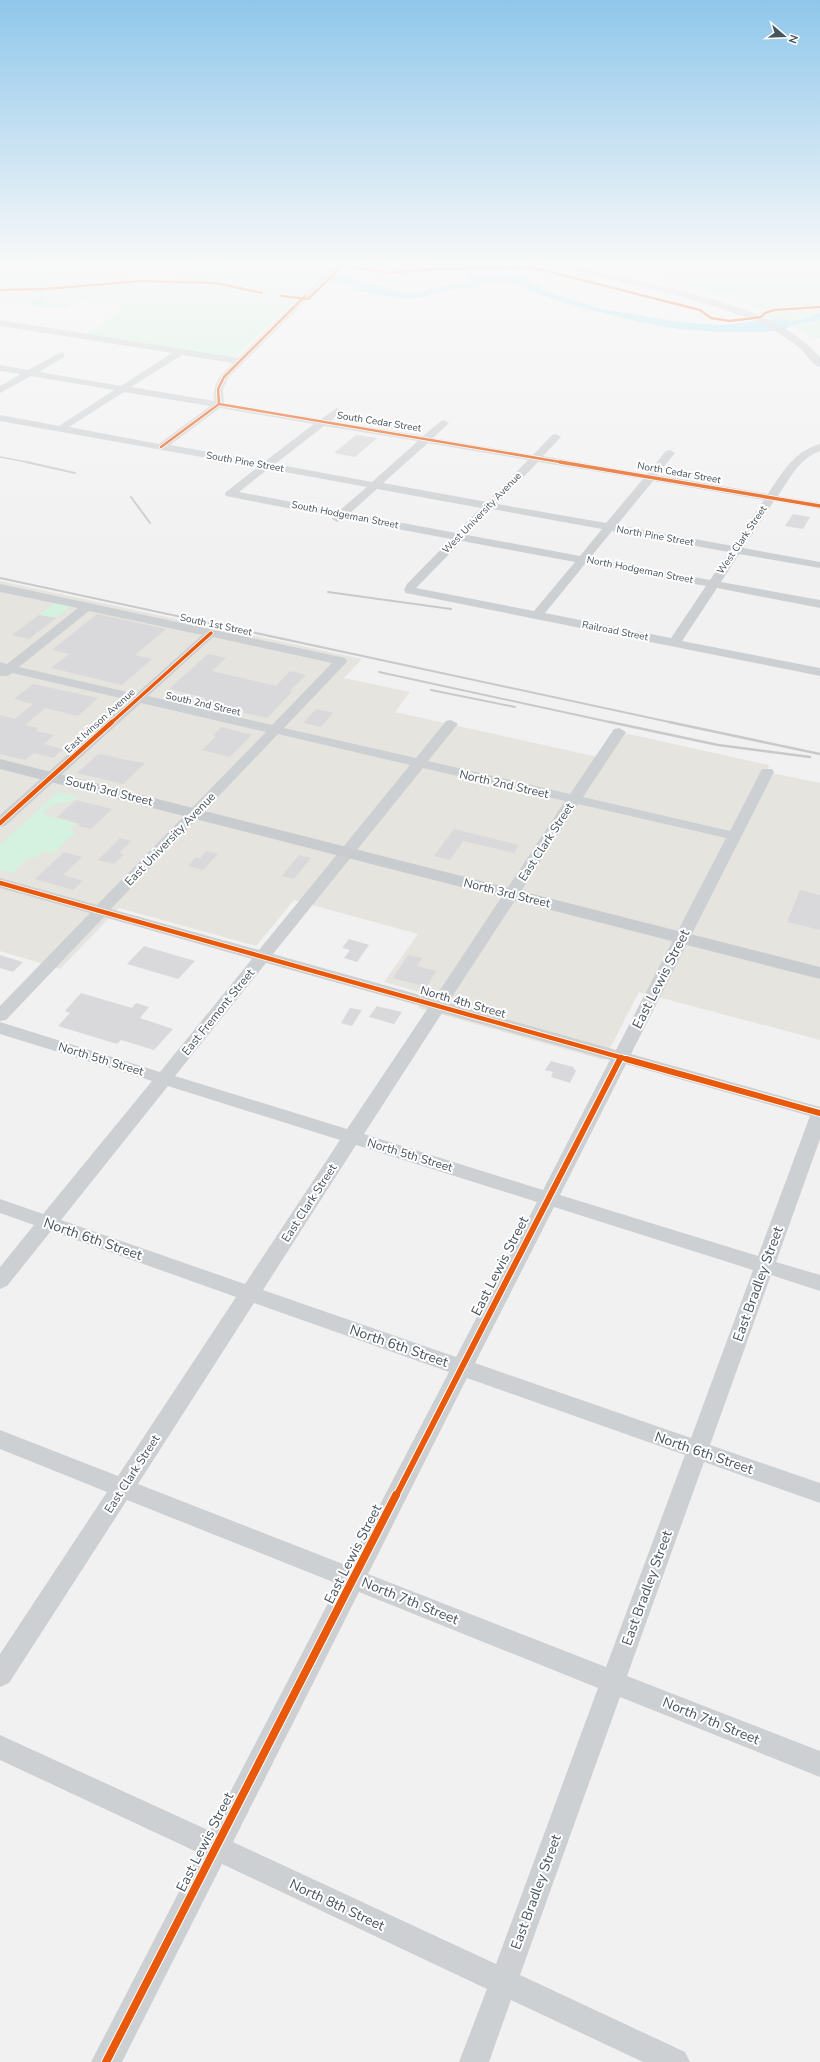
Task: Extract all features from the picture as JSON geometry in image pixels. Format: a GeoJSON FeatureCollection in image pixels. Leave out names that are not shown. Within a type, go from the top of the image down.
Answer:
{"type":"FeatureCollection","features":[{"type":"Feature","properties":{"kind":"main road","name":"South 3rd Street"},"geometry":{"type":"LineString","coordinates":[[0,764],[195,813]]}},
{"type":"Feature","properties":{"kind":"main road","name":"North 3rd Street"},"geometry":{"type":"LineString","coordinates":[[195,813],[820,973]]}},
{"type":"Feature","properties":{"kind":"street"},"geometry":{"type":"LineString","coordinates":[[0,390],[55,358]]}},
{"type":"Feature","properties":{"kind":"street"},"geometry":{"type":"LineString","coordinates":[[60,429],[170,358]]}},
{"type":"Feature","properties":{"kind":"street"},"geometry":{"type":"LineString","coordinates":[[220,358],[238,361]]}},
{"type":"Feature","properties":{"kind":"street"},"geometry":{"type":"LineString","coordinates":[[161,447],[219,404],[219,384],[241,358]]}},
{"type":"Feature","properties":{"kind":"street","name":"South Cedar Street"},"geometry":{"type":"LineString","coordinates":[[0,368],[536,458]]}},
{"type":"Feature","properties":{"kind":"street"},"geometry":{"type":"LineString","coordinates":[[266,466],[336,412]]}},
{"type":"Feature","properties":{"kind":"street","name":"South Pine Street"},"geometry":{"type":"LineString","coordinates":[[0,418],[489,506]]}},
{"type":"Feature","properties":{"kind":"street"},"geometry":{"type":"LineString","coordinates":[[339,518],[444,424]]}},
{"type":"Feature","properties":{"kind":"street","name":"West University Avenue"},"geometry":{"type":"LineString","coordinates":[[410,590],[411,586],[556,437]]}},
{"type":"Feature","properties":{"kind":"street","name":"West Clark Street"},"geometry":{"type":"LineString","coordinates":[[674,643],[770,498],[800,457],[820,447]]}},
{"type":"Feature","properties":{"kind":"street"},"geometry":{"type":"LineString","coordinates":[[537,615],[670,453]]}},
{"type":"Feature","properties":{"kind":"street","name":"North Cedar Street"},"geometry":{"type":"LineString","coordinates":[[536,458],[820,506]]}},
{"type":"Feature","properties":{"kind":"street","name":"South Hodgeman Street"},"geometry":{"type":"LineString","coordinates":[[266,466],[230,494],[339,518],[460,536]]}},
{"type":"Feature","properties":{"kind":"street","name":"North Pine Street"},"geometry":{"type":"LineString","coordinates":[[489,506],[820,566]]}},
{"type":"Feature","properties":{"kind":"street","name":"North Hodgeman Street"},"geometry":{"type":"LineString","coordinates":[[460,536],[820,604]]}},
{"type":"Feature","properties":{"kind":"street","name":"South 1st Street"},"geometry":{"type":"LineString","coordinates":[[0,588],[341,661]]}},
{"type":"Feature","properties":{"kind":"street","name":"Railroad Street"},"geometry":{"type":"LineString","coordinates":[[410,590],[674,643],[819,668]]}},
{"type":"Feature","properties":{"kind":"street"},"geometry":{"type":"LineString","coordinates":[[3,670],[88,606]]}},
{"type":"Feature","properties":{"kind":"street","name":"East Ivinson Avenue"},"geometry":{"type":"LineString","coordinates":[[0,823],[211,633]]}},
{"type":"Feature","properties":{"kind":"street","name":"East University Avenue"},"geometry":{"type":"LineString","coordinates":[[0,1016],[341,661]]}},
{"type":"Feature","properties":{"kind":"street","name":"South 2nd Street"},"geometry":{"type":"LineString","coordinates":[[3,670],[139,698],[275,730]]}},
{"type":"Feature","properties":{"kind":"street","name":"East Fremont Street"},"geometry":{"type":"LineString","coordinates":[[0,1281],[451,724]]}},
{"type":"Feature","properties":{"kind":"street","name":"North 2nd Street"},"geometry":{"type":"LineString","coordinates":[[275,730],[734,836]]}},
{"type":"Feature","properties":{"kind":"street","name":"East Clark Street"},"geometry":{"type":"LineString","coordinates":[[0,1675],[439,1005],[620,732]]}},
{"type":"Feature","properties":{"kind":"street","name":"East Lewis Street"},"geometry":{"type":"LineString","coordinates":[[106,2062],[767,772]]}},
{"type":"Feature","properties":{"kind":"street","name":"North 4th Street"},"geometry":{"type":"LineString","coordinates":[[0,883],[820,1113]]}},
{"type":"Feature","properties":{"kind":"street","name":"North 5th Street"},"geometry":{"type":"LineString","coordinates":[[0,1028],[820,1283]]}},
{"type":"Feature","properties":{"kind":"street","name":"East Bradley Street"},"geometry":{"type":"LineString","coordinates":[[474,2062],[820,1113]]}},
{"type":"Feature","properties":{"kind":"street","name":"North 6th Street"},"geometry":{"type":"LineString","coordinates":[[0,1206],[820,1493]]}},
{"type":"Feature","properties":{"kind":"street","name":"North 7th Street"},"geometry":{"type":"LineString","coordinates":[[0,1439],[820,1764]]}},
{"type":"Feature","properties":{"kind":"street","name":"North 8th Street"},"geometry":{"type":"LineString","coordinates":[[0,1748],[675,2062]]}},
{"type":"Feature","properties":{"kind":"shaded area"},"geometry":{"type":"Polygon","coordinates":[[[0,581],[362,659],[344,678],[410,692],[395,712],[602,758],[619,732],[769,765],[767,772],[820,783],[820,1040],[639,992],[604,1060],[418,1008],[427,994],[384,982],[418,934],[294,900],[256,946],[119,908],[60,969],[0,951],[0,581]]]}},
{"type":"Feature","properties":{"kind":"green space"},"geometry":{"type":"Polygon","coordinates":[[[55,603],[71,606],[56,618],[39,615],[55,603]]]}},
{"type":"Feature","properties":{"kind":"green space"},"geometry":{"type":"Polygon","coordinates":[[[58,792],[78,797],[73,800],[57,803],[42,814],[77,824],[70,830],[76,832],[54,853],[44,851],[35,858],[29,857],[12,873],[0,870],[0,845],[58,792]]]}},
{"type":"Feature","properties":{"kind":"building"},"geometry":{"type":"Polygon","coordinates":[[[356,435],[377,438],[355,457],[334,453],[356,435]]]}},
{"type":"Feature","properties":{"kind":"building"},"geometry":{"type":"Polygon","coordinates":[[[793,514],[810,517],[803,529],[785,526],[793,514]]]}},
{"type":"Feature","properties":{"kind":"building"},"geometry":{"type":"Polygon","coordinates":[[[97,614],[166,629],[135,655],[152,659],[122,685],[51,668],[69,654],[52,650],[97,614]]]}},
{"type":"Feature","properties":{"kind":"building"},"geometry":{"type":"Polygon","coordinates":[[[39,615],[56,618],[29,639],[12,635],[39,615]]]}},
{"type":"Feature","properties":{"kind":"building"},"geometry":{"type":"Polygon","coordinates":[[[208,654],[226,658],[212,671],[276,686],[290,671],[306,675],[267,718],[201,703],[206,698],[169,689],[208,654]]]}},
{"type":"Feature","properties":{"kind":"building"},"geometry":{"type":"Polygon","coordinates":[[[33,684],[98,698],[78,716],[45,708],[25,725],[38,728],[36,731],[54,735],[44,744],[63,749],[53,758],[34,753],[25,760],[0,754],[0,715],[15,719],[33,704],[14,699],[33,684]]]}},
{"type":"Feature","properties":{"kind":"building"},"geometry":{"type":"Polygon","coordinates":[[[316,709],[333,713],[321,727],[303,723],[316,709]]]}},
{"type":"Feature","properties":{"kind":"building"},"geometry":{"type":"Polygon","coordinates":[[[222,727],[252,735],[230,757],[202,750],[216,736],[213,735],[222,727]]]}},
{"type":"Feature","properties":{"kind":"building"},"geometry":{"type":"Polygon","coordinates":[[[101,754],[145,763],[123,784],[77,773],[97,755],[101,754]]]}},
{"type":"Feature","properties":{"kind":"building"},"geometry":{"type":"Polygon","coordinates":[[[76,800],[112,809],[91,829],[78,826],[80,824],[57,817],[76,800]]]}},
{"type":"Feature","properties":{"kind":"building"},"geometry":{"type":"Polygon","coordinates":[[[454,829],[519,845],[514,853],[463,841],[450,860],[434,856],[454,829]]]}},
{"type":"Feature","properties":{"kind":"building"},"geometry":{"type":"Polygon","coordinates":[[[120,838],[131,841],[119,853],[124,854],[114,864],[98,860],[120,838]]]}},
{"type":"Feature","properties":{"kind":"building"},"geometry":{"type":"Polygon","coordinates":[[[206,851],[218,854],[203,870],[188,866],[196,857],[200,858],[206,851]]]}},
{"type":"Feature","properties":{"kind":"building"},"geometry":{"type":"Polygon","coordinates":[[[64,852],[82,857],[63,875],[83,881],[73,890],[35,879],[64,852]]]}},
{"type":"Feature","properties":{"kind":"building"},"geometry":{"type":"Polygon","coordinates":[[[299,855],[311,858],[294,879],[282,876],[299,855]]]}},
{"type":"Feature","properties":{"kind":"building"},"geometry":{"type":"Polygon","coordinates":[[[800,890],[820,895],[820,930],[787,922],[800,890]]]}},
{"type":"Feature","properties":{"kind":"building"},"geometry":{"type":"Polygon","coordinates":[[[349,939],[369,945],[357,962],[344,958],[350,950],[342,948],[349,939]]]}},
{"type":"Feature","properties":{"kind":"building"},"geometry":{"type":"Polygon","coordinates":[[[144,946],[195,961],[178,979],[127,964],[144,946]]]}},
{"type":"Feature","properties":{"kind":"building"},"geometry":{"type":"Polygon","coordinates":[[[0,955],[23,962],[13,972],[0,968],[0,955]]]}},
{"type":"Feature","properties":{"kind":"building"},"geometry":{"type":"Polygon","coordinates":[[[408,955],[422,958],[417,966],[436,971],[427,987],[393,978],[408,955]]]}},
{"type":"Feature","properties":{"kind":"building"},"geometry":{"type":"Polygon","coordinates":[[[81,993],[132,1008],[136,1003],[149,1007],[140,1018],[173,1029],[154,1050],[121,1040],[117,1044],[58,1026],[70,1013],[65,1011],[81,993]]]}},
{"type":"Feature","properties":{"kind":"building"},"geometry":{"type":"Polygon","coordinates":[[[377,1006],[402,1012],[394,1024],[369,1017],[377,1006]]]}},
{"type":"Feature","properties":{"kind":"building"},"geometry":{"type":"Polygon","coordinates":[[[350,1008],[362,1010],[352,1026],[341,1023],[350,1008]]]}},
{"type":"Feature","properties":{"kind":"building"},"geometry":{"type":"Polygon","coordinates":[[[551,1061],[573,1067],[576,1071],[570,1083],[551,1077],[553,1072],[545,1070],[551,1061]]]}},
{"type":"Feature","properties":{"kind":"railway"},"geometry":{"type":"LineString","coordinates":[[0,457],[32,463]]}},
{"type":"Feature","properties":{"kind":"railway"},"geometry":{"type":"LineString","coordinates":[[26,462],[75,473]]}},
{"type":"Feature","properties":{"kind":"railway"},"geometry":{"type":"LineString","coordinates":[[131,497],[150,523]]}},
{"type":"Feature","properties":{"kind":"railway"},"geometry":{"type":"LineString","coordinates":[[0,578],[674,723]]}},
{"type":"Feature","properties":{"kind":"railway"},"geometry":{"type":"LineString","coordinates":[[328,592],[451,609]]}},
{"type":"Feature","properties":{"kind":"railway"},"geometry":{"type":"LineString","coordinates":[[379,672],[614,723]]}},
{"type":"Feature","properties":{"kind":"railway"},"geometry":{"type":"LineString","coordinates":[[431,690],[515,707]]}},
{"type":"Feature","properties":{"kind":"railway"},"geometry":{"type":"LineString","coordinates":[[610,722],[718,745],[810,757]]}},
{"type":"Feature","properties":{"kind":"railway"},"geometry":{"type":"LineString","coordinates":[[669,722],[820,754]]}},
{"type":"Feature","properties":{"kind":"cycle path"},"geometry":{"type":"LineString","coordinates":[[219,404],[218,389],[224,377],[243,358]]}},
{"type":"Feature","properties":{"kind":"cycle path"},"geometry":{"type":"LineString","coordinates":[[219,404],[820,506]]}},
{"type":"Feature","properties":{"kind":"cycle path"},"geometry":{"type":"LineString","coordinates":[[161,447],[219,404]]}},
{"type":"Feature","properties":{"kind":"cycle path"},"geometry":{"type":"LineString","coordinates":[[0,823],[211,633]]}},
{"type":"Feature","properties":{"kind":"cycle path"},"geometry":{"type":"LineString","coordinates":[[0,883],[820,1113]]}},
{"type":"Feature","properties":{"kind":"cycle path"},"geometry":{"type":"LineString","coordinates":[[106,2062],[621,1057]]}}]}
